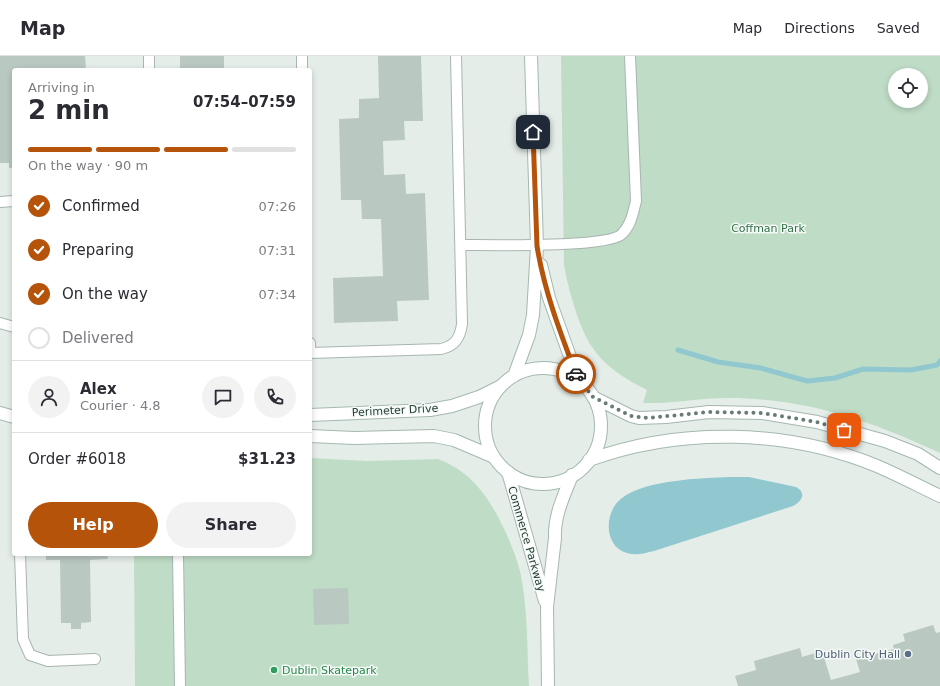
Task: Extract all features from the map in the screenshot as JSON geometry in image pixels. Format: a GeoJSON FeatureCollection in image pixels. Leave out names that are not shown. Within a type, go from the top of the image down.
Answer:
{"type":"FeatureCollection","features":[{"type":"Feature","properties":{"kind":"main road"},"geometry":{"type":"LineString","coordinates":[[514,376],[529,335],[533,315],[537,246],[531,56]]}},
{"type":"Feature","properties":{"kind":"main road"},"geometry":{"type":"LineString","coordinates":[[537,246],[545,286],[578,380]]}},
{"type":"Feature","properties":{"kind":"main road"},"geometry":{"type":"LineString","coordinates":[[540,368],[553,369],[566,373],[578,380],[593,397],[599,411],[601,428],[597,446],[589,460],[572,475],[554,482],[541,483],[528,481],[508,472],[494,457],[488,443],[485,429],[486,413],[491,399],[500,387],[514,376],[526,370],[540,368]]}},
{"type":"Feature","properties":{"kind":"main road","name":"Perimeter Drive"},"geometry":{"type":"LineString","coordinates":[[312,415],[430,410],[452,406],[479,397],[500,387]]}},
{"type":"Feature","properties":{"kind":"main road"},"geometry":{"type":"LineString","coordinates":[[593,397],[631,416],[639,418],[666,417],[709,412],[762,413],[817,422],[885,441],[918,454],[940,468]]}},
{"type":"Feature","properties":{"kind":"main road"},"geometry":{"type":"LineString","coordinates":[[0,413],[12,416]]}},
{"type":"Feature","properties":{"kind":"main road"},"geometry":{"type":"LineString","coordinates":[[312,436],[354,438],[434,436],[454,440],[494,457]]}},
{"type":"Feature","properties":{"kind":"main road"},"geometry":{"type":"LineString","coordinates":[[589,460],[630,447],[661,441],[700,437],[769,439],[802,444],[838,453],[876,466],[940,496]]}},
{"type":"Feature","properties":{"kind":"main road","name":"Commerce Parkway"},"geometry":{"type":"LineString","coordinates":[[508,472],[547,607]]}},
{"type":"Feature","properties":{"kind":"main road","name":"Commerce Parkway"},"geometry":{"type":"LineString","coordinates":[[548,686],[547,607],[555,538],[555,519],[572,475]]}},
{"type":"Feature","properties":{"kind":"lane"},"geometry":{"type":"LineString","coordinates":[[149,56],[149,68]]}},
{"type":"Feature","properties":{"kind":"lane"},"geometry":{"type":"LineString","coordinates":[[302,56],[302,68]]}},
{"type":"Feature","properties":{"kind":"lane"},"geometry":{"type":"LineString","coordinates":[[312,353],[441,349],[453,344],[461,333],[461,245],[456,56]]}},
{"type":"Feature","properties":{"kind":"lane"},"geometry":{"type":"LineString","coordinates":[[461,245],[537,246],[609,241],[621,235],[632,220],[636,201],[630,56]]}},
{"type":"Feature","properties":{"kind":"lane"},"geometry":{"type":"LineString","coordinates":[[0,202],[12,201]]}},
{"type":"Feature","properties":{"kind":"lane"},"geometry":{"type":"LineString","coordinates":[[0,323],[12,326]]}},
{"type":"Feature","properties":{"kind":"lane"},"geometry":{"type":"LineString","coordinates":[[20,556],[22,639],[30,655],[48,661],[95,659]]}},
{"type":"Feature","properties":{"kind":"lane"},"geometry":{"type":"LineString","coordinates":[[178,556],[180,686]]}},
{"type":"Feature","properties":{"kind":"green space","name":"Coffman Park"},"geometry":{"type":"Polygon","coordinates":[[[561,56],[940,56],[940,453],[915,441],[863,422],[811,407],[784,402],[729,398],[665,403],[643,403],[647,390],[610,367],[592,347],[583,329],[568,285],[564,265],[561,56]]]}},
{"type":"Feature","properties":{"kind":"green space"},"geometry":{"type":"Polygon","coordinates":[[[312,458],[367,461],[438,459],[451,465],[462,472],[480,488],[487,498],[509,540],[519,567],[525,600],[529,686],[135,686],[134,556],[312,556],[312,458]]]}},
{"type":"Feature","properties":{"kind":"water"},"geometry":{"type":"Polygon","coordinates":[[[749,477],[796,487],[801,492],[802,497],[799,502],[793,506],[654,551],[640,554],[630,554],[619,549],[610,536],[609,519],[612,511],[622,498],[632,492],[644,487],[674,481],[749,477]]]}},
{"type":"Feature","properties":{"kind":"building"},"geometry":{"type":"Polygon","coordinates":[[[0,56],[85,56],[86,68],[12,68],[12,168],[9,168],[9,163],[0,163],[0,56]]]}},
{"type":"Feature","properties":{"kind":"building"},"geometry":{"type":"Polygon","coordinates":[[[180,56],[224,56],[224,68],[180,68],[180,56]]]}},
{"type":"Feature","properties":{"kind":"building"},"geometry":{"type":"Polygon","coordinates":[[[378,56],[421,56],[423,121],[404,121],[405,140],[383,141],[384,175],[405,174],[406,194],[425,193],[429,300],[397,301],[398,321],[334,323],[333,278],[383,276],[381,219],[362,219],[361,200],[341,200],[339,119],[359,118],[359,99],[379,98],[378,56]]]}},
{"type":"Feature","properties":{"kind":"building"},"geometry":{"type":"Polygon","coordinates":[[[46,556],[107,556],[108,559],[90,560],[91,622],[81,623],[81,629],[71,629],[71,623],[61,623],[60,560],[46,560],[46,556]]]}},
{"type":"Feature","properties":{"kind":"building"},"geometry":{"type":"Polygon","coordinates":[[[348,588],[349,624],[314,625],[313,589],[348,588]]]}},
{"type":"Feature","properties":{"kind":"building","name":"Dublin City Hall"},"geometry":{"type":"Polygon","coordinates":[[[933,625],[936,633],[940,632],[940,686],[738,686],[735,676],[756,670],[754,661],[800,648],[802,657],[822,651],[831,680],[860,672],[856,659],[894,649],[893,645],[905,641],[903,634],[933,625]]]}},
{"type":"Feature","properties":{"kind":"waterway"},"geometry":{"type":"LineString","coordinates":[[678,350],[718,362],[761,368],[807,381],[835,378],[863,369],[911,370],[937,365],[940,361]]}},
{"type":"Feature","properties":{"kind":"way so far"},"geometry":{"type":"LineString","coordinates":[[576,374],[578,380],[593,397],[631,416],[639,418],[666,417],[709,412],[762,413],[817,422],[844,430]]}},
{"type":"Feature","properties":{"kind":"place","name":"Dublin City Hall"},"geometry":{"type":"Point","coordinates":[908,654]}},
{"type":"Feature","properties":{"kind":"place","name":"Dublin Skatepark"},"geometry":{"type":"Point","coordinates":[274,670]}},
{"type":"Feature","properties":{"kind":"route"},"geometry":{"type":"LineString","coordinates":[[533,132],[537,246],[545,286],[560,333],[576,374]]}}]}
